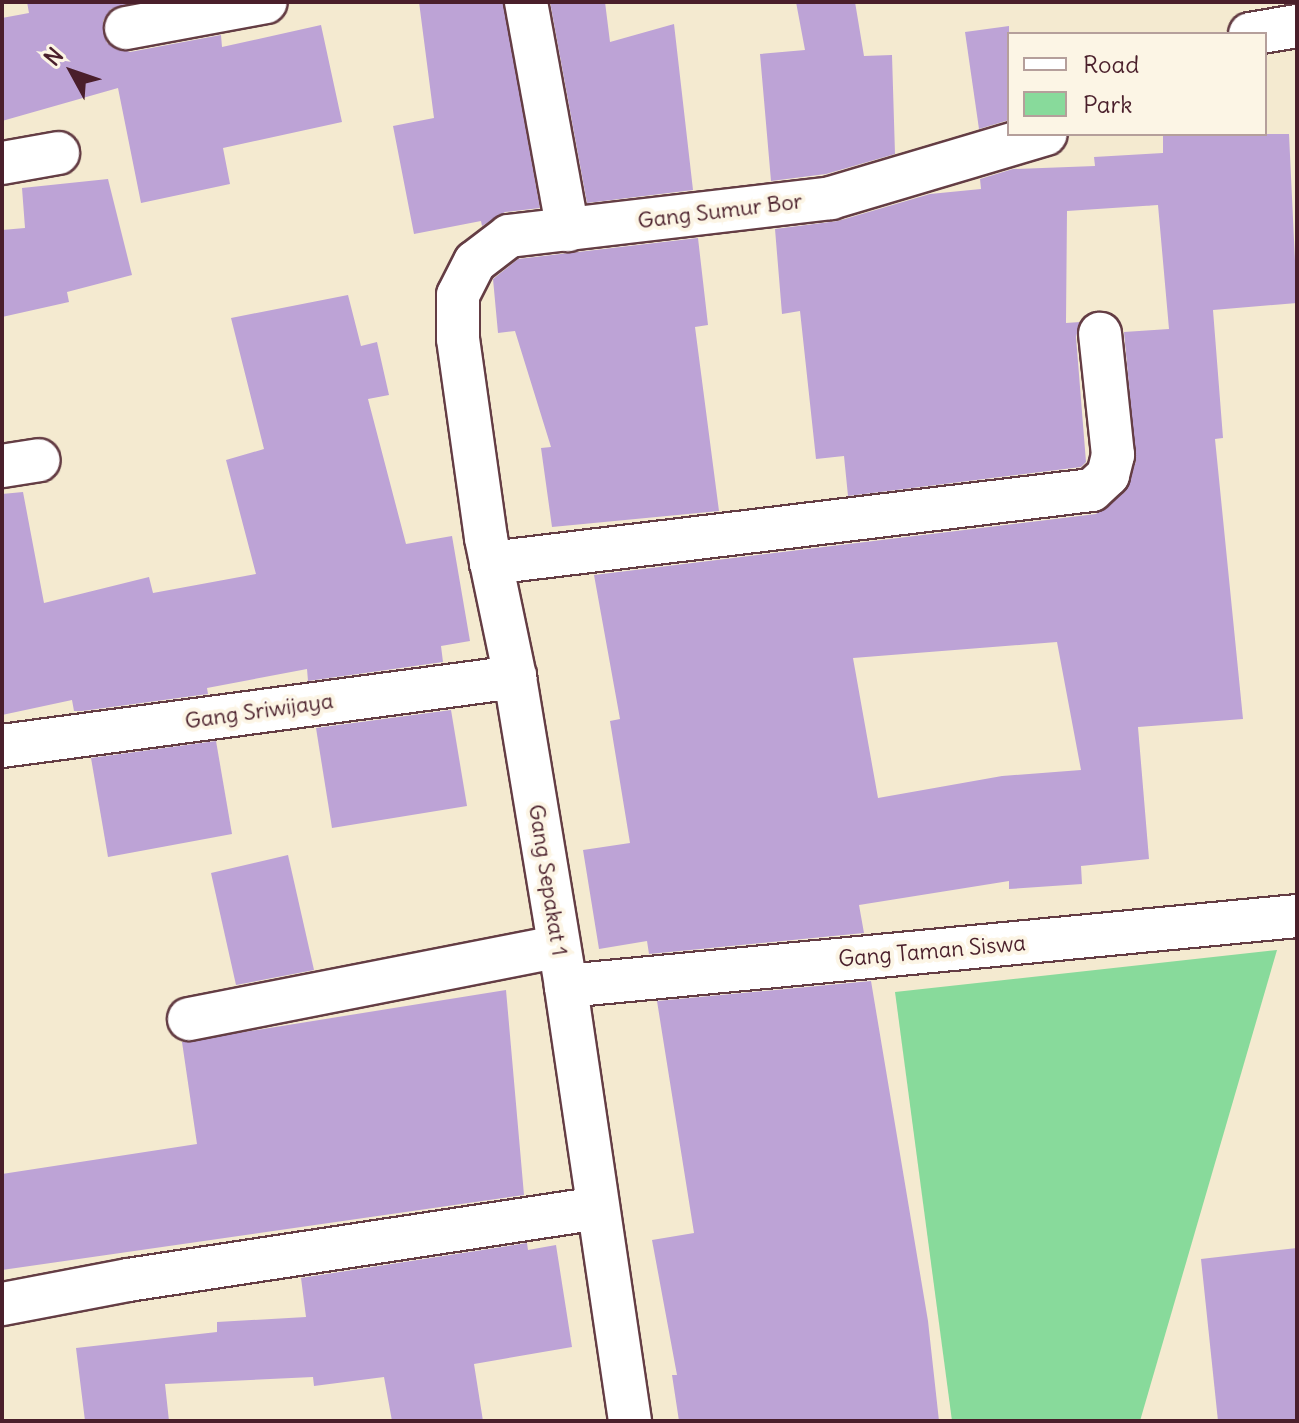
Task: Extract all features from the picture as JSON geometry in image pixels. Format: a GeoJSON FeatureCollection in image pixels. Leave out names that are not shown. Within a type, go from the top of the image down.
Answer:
{"type":"FeatureCollection","features":[{"type":"Feature","properties":{"kind":"street"},"geometry":{"type":"LineString","coordinates":[[126,28],[266,2]]}},
{"type":"Feature","properties":{"kind":"street"},"geometry":{"type":"LineString","coordinates":[[526,2],[568,230]]}},
{"type":"Feature","properties":{"kind":"street"},"geometry":{"type":"LineString","coordinates":[[1262,32],[1297,26]]}},
{"type":"Feature","properties":{"kind":"street","name":"Gang Sumur Bor"},"geometry":{"type":"LineString","coordinates":[[458,339],[458,295],[466,275],[490,247],[509,236],[831,198],[1039,136]]}},
{"type":"Feature","properties":{"kind":"street"},"geometry":{"type":"LineString","coordinates":[[2,163],[58,153]]}},
{"type":"Feature","properties":{"kind":"street"},"geometry":{"type":"LineString","coordinates":[[491,563],[1092,490],[1108,475],[1113,455],[1100,334]]}},
{"type":"Feature","properties":{"kind":"street","name":"Gang Sepakat 1"},"geometry":{"type":"LineString","coordinates":[[458,339],[491,563],[515,677],[562,966],[630,1421]]}},
{"type":"Feature","properties":{"kind":"street","name":"Gang Sriwijaya"},"geometry":{"type":"LineString","coordinates":[[2,746],[515,677]]}},
{"type":"Feature","properties":{"kind":"street","name":"Gang Taman Siswa"},"geometry":{"type":"LineString","coordinates":[[189,1019],[562,966],[1297,916]]}},
{"type":"Feature","properties":{"kind":"street"},"geometry":{"type":"LineString","coordinates":[[2,1304],[598,1208]]}},
{"type":"Feature","properties":{"kind":"green space"},"geometry":{"type":"Polygon","coordinates":[[[1277,950],[1140,1421],[952,1421],[895,992],[1277,950]]]}},
{"type":"Feature","properties":{"kind":"building"},"geometry":{"type":"Polygon","coordinates":[[[27,2],[135,2],[111,9],[103,21],[107,43],[130,52],[221,35],[222,47],[321,25],[342,122],[223,148],[230,184],[141,203],[118,88],[2,121],[2,18],[29,13],[27,2]]]}},
{"type":"Feature","properties":{"kind":"building"},"geometry":{"type":"Polygon","coordinates":[[[419,2],[503,2],[540,208],[505,212],[482,226],[481,221],[414,234],[393,126],[434,118],[419,2]]]}},
{"type":"Feature","properties":{"kind":"building"},"geometry":{"type":"Polygon","coordinates":[[[550,2],[605,2],[610,42],[674,24],[693,190],[587,203],[550,2]]]}},
{"type":"Feature","properties":{"kind":"building"},"geometry":{"type":"Polygon","coordinates":[[[796,2],[855,2],[864,56],[892,55],[895,154],[826,174],[771,181],[760,54],[805,50],[796,2]]]}},
{"type":"Feature","properties":{"kind":"building"},"geometry":{"type":"Polygon","coordinates":[[[1009,26],[1007,121],[979,129],[965,32],[1009,26]]]}},
{"type":"Feature","properties":{"kind":"building"},"geometry":{"type":"Polygon","coordinates":[[[1289,134],[1297,303],[1213,310],[1223,438],[1215,439],[1243,719],[1138,727],[1149,859],[1081,866],[1082,884],[1009,889],[1009,881],[859,905],[864,933],[649,954],[647,941],[599,949],[583,850],[630,843],[610,721],[620,719],[594,575],[1096,514],[1125,492],[1136,461],[1124,332],[1169,329],[1158,205],[1067,211],[1066,323],[1080,322],[1076,337],[1086,462],[1081,467],[848,496],[844,456],[816,459],[800,311],[782,314],[775,229],[838,221],[930,194],[981,189],[980,179],[1013,169],[1095,166],[1094,157],[1163,153],[1163,136],[1289,134]],[[1057,642],[853,658],[878,798],[1002,776],[1081,770],[1057,642]]]}},
{"type":"Feature","properties":{"kind":"building"},"geometry":{"type":"Polygon","coordinates":[[[108,179],[132,275],[67,292],[69,302],[2,317],[2,230],[25,228],[22,188],[108,179]]]}},
{"type":"Feature","properties":{"kind":"building"},"geometry":{"type":"Polygon","coordinates":[[[698,238],[708,325],[695,327],[719,511],[552,527],[541,448],[551,447],[515,331],[498,333],[493,279],[518,259],[698,238]]]}},
{"type":"Feature","properties":{"kind":"building"},"geometry":{"type":"Polygon","coordinates":[[[348,295],[361,346],[377,342],[389,395],[368,399],[406,544],[452,536],[470,641],[441,646],[443,662],[308,681],[307,669],[207,688],[208,694],[82,711],[74,711],[72,700],[2,715],[2,494],[23,492],[44,603],[149,577],[153,593],[256,574],[226,460],[264,449],[231,318],[348,295]]]}},
{"type":"Feature","properties":{"kind":"building"},"geometry":{"type":"Polygon","coordinates":[[[451,710],[467,806],[332,828],[316,728],[451,710]]]}},
{"type":"Feature","properties":{"kind":"building"},"geometry":{"type":"Polygon","coordinates":[[[216,741],[232,834],[108,857],[91,758],[216,741]]]}},
{"type":"Feature","properties":{"kind":"building"},"geometry":{"type":"Polygon","coordinates":[[[288,855],[314,970],[236,985],[211,873],[288,855]]]}},
{"type":"Feature","properties":{"kind":"building"},"geometry":{"type":"Polygon","coordinates":[[[871,981],[928,1321],[939,1421],[679,1421],[672,1375],[677,1375],[652,1240],[694,1233],[657,1001],[871,981]]]}},
{"type":"Feature","properties":{"kind":"building"},"geometry":{"type":"Polygon","coordinates":[[[506,990],[524,1195],[2,1270],[2,1174],[197,1144],[182,1042],[506,990]]]}},
{"type":"Feature","properties":{"kind":"building"},"geometry":{"type":"Polygon","coordinates":[[[527,1243],[528,1250],[556,1245],[572,1347],[474,1364],[483,1421],[392,1421],[384,1377],[314,1386],[313,1377],[165,1384],[169,1421],[85,1421],[76,1348],[217,1332],[217,1322],[306,1317],[301,1278],[527,1243]]]}},
{"type":"Feature","properties":{"kind":"building"},"geometry":{"type":"Polygon","coordinates":[[[1297,1248],[1297,1421],[1218,1421],[1201,1259],[1297,1248]]]}}]}
